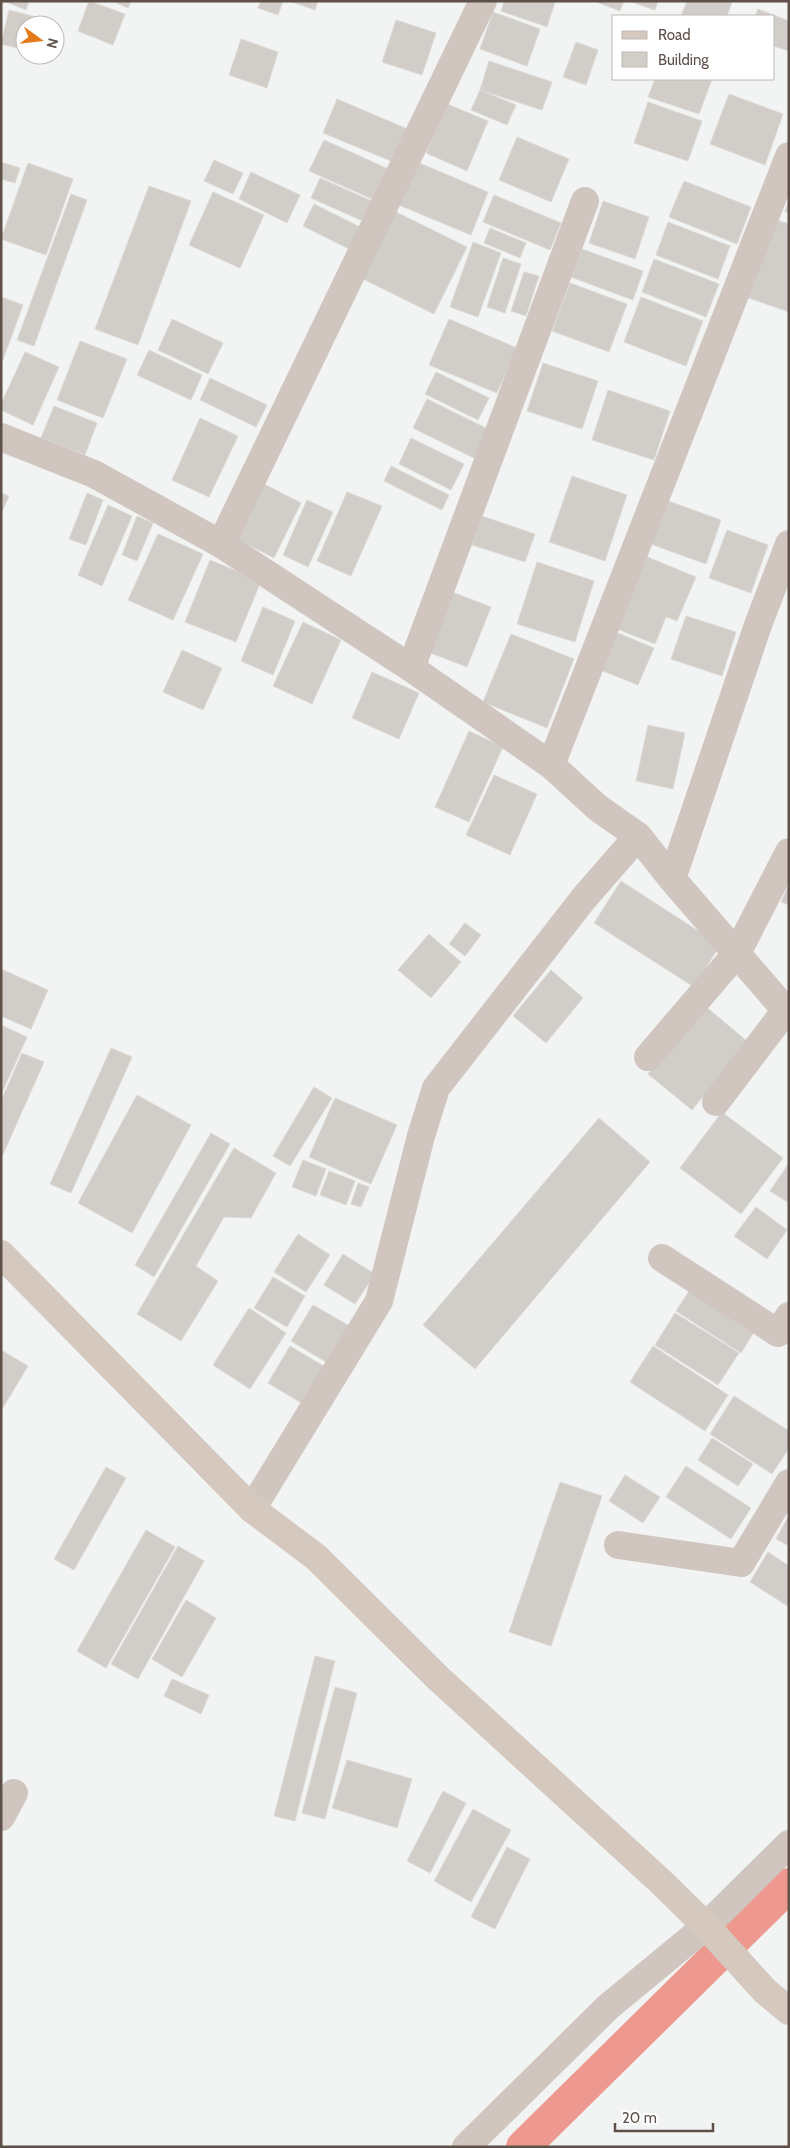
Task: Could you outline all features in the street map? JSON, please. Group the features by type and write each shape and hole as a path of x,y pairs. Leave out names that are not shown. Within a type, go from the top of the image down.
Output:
{"main road":[{"path":"1,1254 252,1509 316,1556 438,1678 653,1874 713,1935 765,1992 789,2011"}],"street":[{"path":"222,544 483,1"},
{"path":"551,765 789,156"},
{"path":"411,668 585,201"},
{"path":"1,437 94,474 222,544 411,668 551,765 598,808 638,836 672,879 788,1012 716,1102"},
{"path":"672,879 758,625 789,544"},
{"path":"252,1509 379,1302 421,1136 436,1088 584,898 638,836"},
{"path":"648,1057 737,953 789,852"},
{"path":"662,1258 778,1333 789,1316"},
{"path":"618,1545 741,1563 789,1484"},
{"path":"1,1817 14,1793"},
{"path":"466,2147 608,2007 713,1935 789,1844"}],"building":[{"path":"4,1 29,1 26,10"},
{"path":"89,1 125,14 113,45 78,31"},
{"path":"112,1 131,1 128,8"},
{"path":"261,1 283,1 278,15 258,8"},
{"path":"289,1 318,1 315,10"},
{"path":"504,1 555,2 547,27 501,11"},
{"path":"594,1 624,1 620,11"},
{"path":"629,1 658,1 655,10"},
{"path":"687,1 732,2 727,15 681,15"},
{"path":"758,9 774,15 755,15"},
{"path":"9,10 29,15 15,15 15,48 1,44"},
{"path":"493,12 540,29 527,66 480,49"},
{"path":"775,16 789,21 789,51 775,46"},
{"path":"396,20 436,33 422,75 382,62"},
{"path":"241,39 278,52 267,88 229,75"},
{"path":"576,42 598,50 586,85 563,77"},
{"path":"489,61 552,82 542,110 480,90"},
{"path":"655,80 712,80 699,114 648,97"},
{"path":"480,90 516,105 507,125 471,110"},
{"path":"729,94 783,114 765,165 710,144"},
{"path":"337,99 410,130 396,163 323,133"},
{"path":"648,102 702,121 688,161 634,143"},
{"path":"447,104 488,121 467,171 426,153"},
{"path":"517,137 569,159 551,202 499,180"},
{"path":"324,140 395,172 381,203 309,171"},
{"path":"214,160 243,173 233,194 204,181"},
{"path":"1,162 20,168 15,183 1,179"},
{"path":"417,162 488,192 471,235 399,205"},
{"path":"28,163 73,179 46,255 1,239"},
{"path":"251,172 300,195 287,223 239,199"},
{"path":"320,178 374,202 365,222 311,198"},
{"path":"684,181 751,207 737,244 669,217"},
{"path":"149,186 191,201 138,345 95,329"},
{"path":"213,192 264,215 240,268 189,245"},
{"path":"71,194 87,200 34,346 17,340"},
{"path":"494,195 561,223 550,250 483,222"},
{"path":"789,200 789,213 785,212"},
{"path":"603,201 649,217 635,259 589,243"},
{"path":"314,204 362,228 351,250 303,226"},
{"path":"394,211 467,247 434,314 361,278"},
{"path":"773,219 789,224 789,312 746,297"},
{"path":"668,222 730,246 718,279 656,255"},
{"path":"490,228 526,243 520,258 484,243"},
{"path":"473,242 501,253 478,317 450,307"},
{"path":"582,249 643,271 633,300 571,277"},
{"path":"503,258 521,264 505,313 487,307"},
{"path":"654,259 719,284 706,317 642,292"},
{"path":"524,272 539,276 526,316 511,311"},
{"path":"570,283 627,304 609,352 552,331"},
{"path":"1,297 23,305 1,365"},
{"path":"641,297 703,321 686,366 624,342"},
{"path":"172,319 223,343 208,374 158,350"},
{"path":"449,319 517,348 497,393 429,365"},
{"path":"80,341 127,359 103,418 57,400"},
{"path":"149,350 202,375 191,400 137,375"},
{"path":"25,352 59,367 33,425 1,410 1,404"},
{"path":"543,363 598,381 582,429 527,411"},
{"path":"436,372 489,398 478,420 425,394"},
{"path":"210,378 267,405 256,427 200,400"},
{"path":"608,390 670,411 654,460 592,440"},
{"path":"427,399 490,430 476,459 413,428"},
{"path":"54,406 97,423 85,455 41,438"},
{"path":"200,418 238,436 209,497 172,480"},
{"path":"411,438 464,464 451,490 399,464"},
{"path":"391,466 449,495 442,510 384,481"},
{"path":"572,476 627,495 605,561 549,542"},
{"path":"264,484 301,503 274,558 237,539"},
{"path":"347,492 382,506 351,576 317,561"},
{"path":"1,493 9,496 1,514"},
{"path":"87,493 103,500 86,545 69,539"},
{"path":"663,499 721,520 706,564 648,543"},
{"path":"307,500 333,512 308,567 283,555"},
{"path":"108,505 132,516 102,586 78,575"},
{"path":"137,516 153,523 137,561 122,555"},
{"path":"482,516 535,534 525,562 472,545"},
{"path":"727,530 768,545 751,593 709,578"},
{"path":"158,534 203,554 173,620 128,600"},
{"path":"645,556 696,577 677,621 666,617 655,644 615,628"},
{"path":"210,560 261,581 236,642 185,622"},
{"path":"537,562 594,581 575,642 517,624"},
{"path":"447,590 491,607 467,667 423,650"},
{"path":"263,607 295,621 273,675 241,661"},
{"path":"686,616 736,632 722,676 671,659"},
{"path":"303,622 341,640 312,704 273,686"},
{"path":"613,631 654,648 638,685 598,669"},
{"path":"511,634 574,659 547,728 483,702"},
{"path":"182,650 222,668 203,710 163,692"},
{"path":"372,672 419,693 399,739 352,718"},
{"path":"648,725 685,733 673,789 636,781"},
{"path":"469,731 503,747 469,822 435,807"},
{"path":"494,775 537,794 510,855 466,835"},
{"path":"621,881 720,945 694,987 594,923"},
{"path":"789,884 789,905 781,902"},
{"path":"465,923 481,935 465,956 449,944"},
{"path":"429,934 461,962 431,998 398,970"},
{"path":"1,969 48,990 31,1029 1,1016"},
{"path":"551,970 583,998 546,1043 513,1016"},
{"path":"704,1005 748,1042 692,1110 648,1074"},
{"path":"1,1025 27,1037 1,1095"},
{"path":"111,1048 132,1057 71,1193 50,1184"},
{"path":"22,1053 44,1062 1,1159 1,1101"},
{"path":"314,1087 332,1098 290,1166 273,1156"},
{"path":"137,1095 191,1125 132,1233 78,1203"},
{"path":"335,1098 397,1125 371,1184 309,1157"},
{"path":"722,1112 783,1158 741,1214 680,1168"},
{"path":"599,1118 650,1162 475,1369 423,1325"},
{"path":"211,1133 230,1144 154,1277 135,1265"},
{"path":"234,1148 276,1173 251,1218 224,1217 196,1266 218,1281 181,1341 137,1314"},
{"path":"303,1160 326,1169 316,1196 292,1187"},
{"path":"789,1163 789,1203 770,1191"},
{"path":"329,1171 355,1181 346,1205 320,1195"},
{"path":"358,1183 369,1187 361,1207 351,1204"},
{"path":"756,1207 787,1230 767,1259 734,1236"},
{"path":"298,1234 330,1255 306,1292 274,1272"},
{"path":"343,1254 375,1274 355,1304 324,1285"},
{"path":"273,1277 305,1296 287,1327 254,1308"},
{"path":"693,1285 757,1327 741,1353 676,1311"},
{"path":"313,1305 353,1328 331,1365 291,1341"},
{"path":"249,1308 286,1333 250,1389 213,1365"},
{"path":"675,1313 739,1353 718,1385 655,1345"},
{"path":"290,1346 330,1370 308,1407 268,1383"},
{"path":"653,1346 728,1395 705,1431 630,1382"},
{"path":"1,1350 28,1366 1,1411"},
{"path":"734,1396 789,1431 789,1448 772,1474 710,1434"},
{"path":"712,1438 753,1464 738,1486 698,1460"},
{"path":"686,1466 751,1508 731,1539 666,1497"},
{"path":"106,1467 126,1478 74,1570 54,1559"},
{"path":"625,1475 660,1497 643,1523 609,1501"},
{"path":"560,1482 602,1496 551,1646 509,1632"},
{"path":"789,1515 789,1546 776,1539"},
{"path":"146,1530 175,1547 106,1668 77,1651"},
{"path":"178,1546 204,1561 138,1679 111,1664"},
{"path":"768,1552 789,1566 789,1607 750,1582"},
{"path":"186,1600 216,1618 182,1677 152,1659"},
{"path":"315,1656 335,1661 295,1821 274,1816"},
{"path":"172,1679 209,1695 201,1714 164,1696"},
{"path":"335,1687 357,1693 325,1819 302,1813"},
{"path":"347,1760 412,1779 397,1828 332,1808"},
{"path":"443,1791 466,1803 430,1873 407,1861"},
{"path":"473,1809 511,1830 471,1902 434,1881"},
{"path":"507,1847 530,1859 495,1929 471,1917"}],"waterway":[{"path":"523,2147 789,1885"}]}
